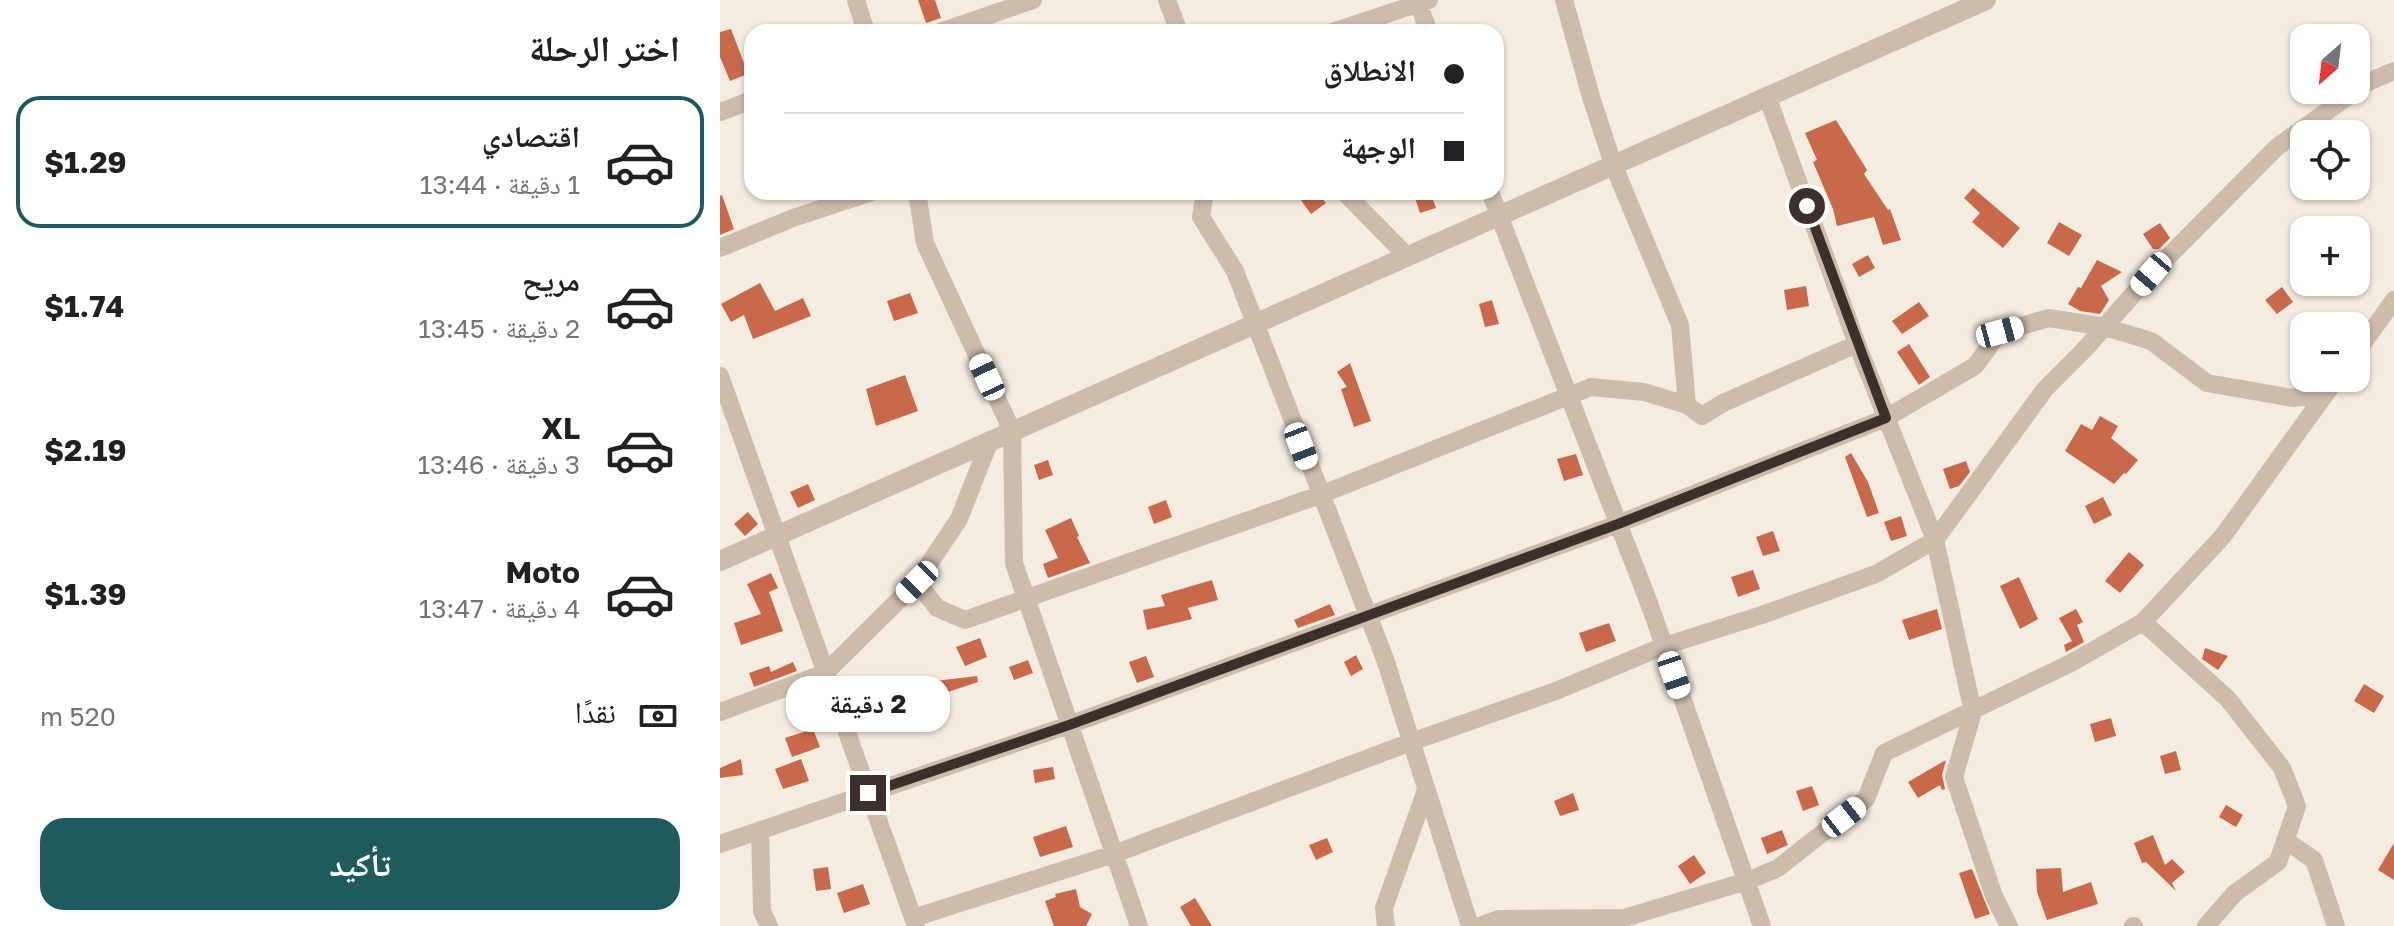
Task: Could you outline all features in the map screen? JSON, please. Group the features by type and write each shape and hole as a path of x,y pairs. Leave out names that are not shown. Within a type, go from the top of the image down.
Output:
{"street":[{"path":"856,0 864,24"},
{"path":"963,24 1033,0"},
{"path":"1167,0 1176,24"},
{"path":"1564,0 1613,164 1680,325 1687,405"},
{"path":"720,561 1986,0"},
{"path":"1355,24 1422,1 1427,24"},
{"path":"720,376 914,922 1114,854 1556,691 1664,646 1876,574 1935,540 2045,389 2151,274 2277,147 2368,82 2394,71"},
{"path":"1767,96 1857,344 1935,540 1973,712 1954,777 1994,896 2009,926"},
{"path":"720,112 744,103"},
{"path":"720,248 848,200"},
{"path":"918,200 925,243 1012,431 1014,563 1139,926"},
{"path":"1204,200 1201,217 1235,271 1367,614 1470,926"},
{"path":"1352,200 1406,255"},
{"path":"1493,200 1664,646 1762,926"},
{"path":"2370,333 2394,300"},
{"path":"720,844 1069,725 1618,524 1886,418 1975,366 2000,332 2049,318 2105,327 2151,341 2207,383 2293,398 2325,393"},
{"path":"917,582 937,608 965,620 1320,495 1591,387 1644,392 1687,405 1702,416 1723,403 1857,344"},
{"path":"1480,926 1499,919 1624,918 1747,881 1778,868 1866,799 1884,753 2071,663 2143,622 2223,536 2325,393"},
{"path":"720,712 825,673 917,582 959,519 990,440"},
{"path":"2143,622 2228,699 2282,768 2297,806 2278,862 2235,893 2206,926"},
{"path":"1386,926 1384,908 1426,790"},
{"path":"760,830 762,911 769,926"},
{"path":"2285,840 2314,860 2336,926"}],"building":[{"path":"918,0 935,0 941,18 926,23"},
{"path":"731,29 744,63 744,76 730,81 720,57 720,32"},
{"path":"1836,120 1867,170 1864,174 1890,209 1901,240 1883,245 1874,217 1837,226 1813,162 1817,160 1805,133"},
{"path":"1973,188 2020,228 2003,248 1972,222 1980,213 1964,198"},
{"path":"720,196 734,229 720,235"},
{"path":"1301,200 1324,200 1326,203 1311,214"},
{"path":"1416,200 1433,200 1436,208 1420,213"},
{"path":"2059,222 2082,235 2069,256 2047,243"},
{"path":"2160,223 2170,238 2159,249 2153,249 2143,234"},
{"path":"1868,255 1875,268 1859,277 1852,264"},
{"path":"2097,260 2122,272 2101,286 2109,300 2100,314 2080,311 2068,304"},
{"path":"760,283 775,311 803,298 811,316 753,339 744,315 731,322 721,304"},
{"path":"1806,286 1809,306 1787,310 1784,290"},
{"path":"2282,287 2293,302 2277,314 2265,300"},
{"path":"910,293 918,313 894,321 887,301"},
{"path":"1492,300 1499,324 1485,327 1479,304"},
{"path":"1919,302 1929,316 1902,334 1892,321"},
{"path":"1909,344 1930,377 1919,385 1897,352"},
{"path":"1350,363 1371,421 1354,427 1341,389 1347,387 1337,372"},
{"path":"905,375 918,411 876,426 866,389"},
{"path":"2100,416 2118,426 2111,438 2138,460 2114,484 2065,451 2081,424 2092,430"},
{"path":"1851,453 1868,482 1879,513 1867,517 1845,457"},
{"path":"1576,454 1583,475 1564,481 1557,459"},
{"path":"1048,460 1053,475 1039,480 1034,465"},
{"path":"1966,461 1970,472 1959,486 1950,489 1943,469"},
{"path":"808,484 815,500 798,508 790,492"},
{"path":"2103,497 2112,515 2094,524 2085,506"},
{"path":"1166,500 1172,517 1154,524 1148,507"},
{"path":"748,512 758,524 745,536 734,524"},
{"path":"1901,516 1907,536 1891,541 1884,522"},
{"path":"1071,518 1090,563 1048,578 1043,564 1058,558 1045,530"},
{"path":"1773,531 1780,551 1763,556 1756,537"},
{"path":"2129,552 2144,565 2120,593 2105,581"},
{"path":"1753,570 1760,589 1738,597 1731,577"},
{"path":"771,573 778,588 769,592 783,631 741,645 734,623 761,614 747,584"},
{"path":"2019,577 2038,619 2020,629 2000,586"},
{"path":"1212,580 1218,600 1188,608 1192,619 1147,630 1143,610 1165,606 1161,595"},
{"path":"1330,604 1335,615 1298,628 1294,620"},
{"path":"1937,609 1942,629 1909,640 1902,620"},
{"path":"2076,609 2083,622 2077,625 2084,642 2066,652 2064,645 2072,641 2059,618"},
{"path":"1609,623 1616,641 1586,652 1579,633"},
{"path":"980,638 987,657 965,666 956,647"},
{"path":"2205,648 2228,656 2218,670 2202,659"},
{"path":"1356,655 1363,669 1351,676 1344,662"},
{"path":"1146,656 1154,677 1137,683 1129,662"},
{"path":"1028,660 1033,673 1014,680 1009,667"},
{"path":"793,662 797,671 754,687 749,673 769,666 771,672"},
{"path":"977,676 978,682 948,692 949,704 930,706 927,682"},
{"path":"878,678 884,696 863,703 856,685"},
{"path":"2364,684 2384,696 2374,713 2354,701"},
{"path":"2111,718 2116,736 2095,742 2090,724"},
{"path":"813,729 820,747 792,757 785,738"},
{"path":"2176,751 2181,770 2165,774 2160,756"},
{"path":"741,759 743,775 720,778 720,768"},
{"path":"801,759 809,781 783,789 775,769"},
{"path":"1946,760 1942,775 1945,789 1942,790 1940,785 1918,798 1908,782"},
{"path":"1053,767 1055,779 1035,783 1033,770"},
{"path":"1812,786 1819,805 1803,811 1796,791"},
{"path":"1573,793 1579,810 1560,816 1554,801"},
{"path":"2226,805 2243,815 2236,827 2219,817"},
{"path":"1066,826 1073,847 1040,857 1033,837"},
{"path":"1782,830 1788,845 1767,854 1761,838"},
{"path":"2153,835 2165,865 2172,859 2185,872 2172,883 2176,891 2146,862 2142,863 2134,843"},
{"path":"1327,838 1333,852 1316,860 1309,845"},
{"path":"2394,843 2394,880 2378,870"},
{"path":"1694,855 1706,873 1690,884 1678,866"},
{"path":"828,867 831,889 816,891 813,869"},
{"path":"2061,868 2063,892 2091,882 2098,904 2047,920 2037,892 2036,869"},
{"path":"1972,869 1990,914 1975,919 1959,873"},
{"path":"863,884 870,904 844,913 837,893"},
{"path":"1076,889 1080,907 1092,914 1086,926 1054,926 1045,901 1056,897 1055,894"},
{"path":"1195,898 1212,926 1191,926 1180,907"}],"route":[{"path":"868,793 1069,725 1618,524 1886,418 1807,206"}]}
